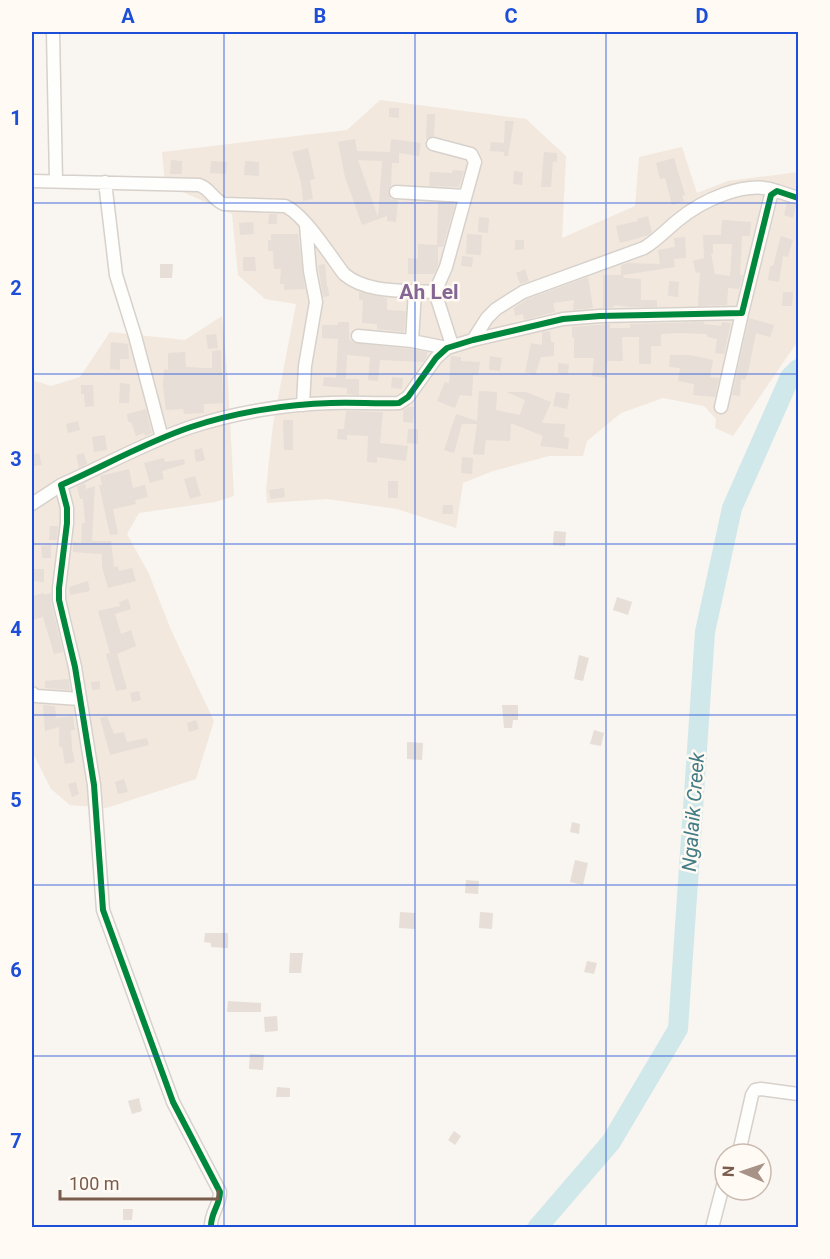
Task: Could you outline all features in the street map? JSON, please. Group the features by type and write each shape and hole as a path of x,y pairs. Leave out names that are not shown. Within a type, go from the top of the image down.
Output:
{"street":[{"path":"53,32 57,181"},
{"path":"434,144 471,154 474,158 474,168 446,267 435,292 449,347"},
{"path":"32,182 57,181 106,188 122,183 203,186 224,204 285,206 291,208 306,224 344,274 352,281 369,287 435,292"},
{"path":"473,340 487,318 496,309 523,292 644,248 690,211 709,201 761,186 798,198"},
{"path":"106,188 116,275 162,438"},
{"path":"721,408 769,201 771,195 777,191"},
{"path":"396,192 465,196"},
{"path":"303,405 305,366 316,302 310,271 306,224"},
{"path":"412,340 415,291"},
{"path":"32,504 61,485 162,438 194,426 267,410 303,405 399,403 408,397 436,358 449,347 473,340 563,319 742,313"},
{"path":"358,336 412,340 449,347"},
{"path":"61,485 67,508 67,523 59,600 70,640 94,785 103,910 173,1102 220,1192 218,1203 211,1214 211,1227"},
{"path":"32,693 36,696 80,699"},
{"path":"740,1142 755,1090 798,1094"},
{"path":"712,1227 719,1202"}],"shaded area":[{"path":"380,100 526,119 566,156 562,238 635,206 639,157 682,147 697,193 728,181 798,172 798,341 733,436 715,428 716,419 704,406 663,398 621,413 587,441 583,456 549,456 493,471 463,483 456,528 397,509 327,499 267,503 266,489 273,424 296,304 265,299 238,275 232,214 165,184 162,152 347,130"},
{"path":"222,316 234,496 215,502 139,513 127,534 149,574 171,630 214,721 196,779 106,808 70,805 51,789 32,751 32,380 51,386 80,377 110,332 185,340"}],"building":[{"path":"389,108 399,108 399,118 389,117"},
{"path":"427,114 435,114 434,136 426,139"},
{"path":"505,121 514,121 508,156 504,156 504,152 490,151 491,142 504,143"},
{"path":"355,139 357,151 390,152 391,139 421,143 419,156 399,153 399,163 392,163 391,186 388,192 391,199 398,200 396,222 387,221 387,216 362,225 345,177 338,142","holes":["358,160 382,161 378,217"]},
{"path":"308,148 315,179 310,180 313,199 303,201 301,182 292,152"},
{"path":"544,152 557,153 557,162 553,161 551,187 541,187"},
{"path":"674,158 685,195 682,196 684,201 672,205 665,178 660,179 656,163"},
{"path":"171,160 182,161 182,174 170,174"},
{"path":"211,161 227,162 226,174 210,173"},
{"path":"245,161 259,162 259,176 244,175"},
{"path":"453,170 464,171 459,187 429,186 430,172 452,173"},
{"path":"514,171 523,172 522,185 513,184"},
{"path":"438,203 455,204 443,247 438,247 438,265 434,274 408,274 408,258 418,259 418,244 437,245"},
{"path":"787,203 796,206 793,218 784,215"},
{"path":"269,214 277,214 277,224 268,224"},
{"path":"648,216 652,232 649,235 620,243 616,226"},
{"path":"479,217 489,218 488,233 478,232"},
{"path":"722,220 751,222 750,236 742,236 740,275 743,275 739,289 728,288 727,305 698,306 700,272 696,273 693,261 704,258 703,235 721,235","holes":["713,244 732,244 730,276 715,274 711,254 713,254"]},
{"path":"253,222 254,234 240,235 239,223"},
{"path":"271,234 298,234 305,289 284,290 284,284 280,284 281,269 274,269 273,251 268,251 268,240 271,240"},
{"path":"467,234 482,235 481,255 466,254"},
{"path":"781,236 793,240 788,257 783,256 779,282 768,280 770,266 773,266"},
{"path":"685,237 686,258 674,259 675,267 623,275 624,278 641,279 641,300 657,300 657,307 614,305 614,307 603,308 603,275 621,275 621,265 628,263 660,264 658,250 675,247 674,238"},
{"path":"515,240 524,240 524,249 515,250"},
{"path":"462,256 473,257 472,267 461,266"},
{"path":"243,257 255,257 256,271 243,271"},
{"path":"160,264 173,264 172,278 160,278"},
{"path":"325,264 329,296 323,297 318,265"},
{"path":"525,269 529,281 520,284 516,273"},
{"path":"588,277 593,308 573,310 574,300 553,303 555,312 524,320 523,314 515,316 514,308 527,299"},
{"path":"669,281 679,282 678,297 668,296"},
{"path":"359,292 387,298 387,310 406,311 404,332 377,329 377,324 362,323 363,300 359,300"},
{"path":"783,292 793,292 792,306 782,306"},
{"path":"749,318 774,325 770,337 756,333 748,372 745,380 741,379 740,396 732,395"},
{"path":"338,322 349,322 349,339 354,343 427,352 427,357 423,362 380,360 378,381 368,380 370,357 347,355 346,379 359,379 359,395 347,394 347,388 323,386 324,377 336,378 338,339 322,338 322,325 338,325"},
{"path":"704,322 704,324 721,326 722,322 731,323 724,354 715,353 717,339 707,337 707,334 679,333 661,334 661,346 651,346 651,364 639,364 639,337 622,337 623,361 607,361 606,378 592,376 594,358 574,358 572,327 610,324 610,328 630,328 630,324"},
{"path":"550,331 551,342 554,342 554,356 541,357 535,375 525,372 531,343 542,345 542,332"},
{"path":"216,334 218,348 208,349 206,335"},
{"path":"111,342 128,344 129,359 120,359 120,370 110,369"},
{"path":"221,350 223,403 204,404 204,413 184,414 183,409 166,410 163,386 164,369 168,370 168,353 185,352 186,367 212,368 212,351"},
{"path":"670,355 689,355 713,360 710,377 719,378 715,397 693,395 694,384 678,381 680,368 669,367"},
{"path":"451,356 461,357 461,361 480,362 478,375 473,375 472,396 460,395 455,408 437,401 445,382 449,383"},
{"path":"490,356 502,358 500,371 489,370"},
{"path":"558,363 569,364 568,374 558,373"},
{"path":"392,377 403,378 402,389 391,388"},
{"path":"120,383 130,384 129,403 119,403"},
{"path":"81,385 93,385 94,406 85,407"},
{"path":"479,391 497,392 496,410 520,415 525,400 506,392 526,392 551,402 542,423 565,424 564,437 569,438 568,449 540,446 543,436 511,423 510,441 486,440 484,455 473,454 477,424 462,424 454,453 444,450 456,414 477,421"},
{"path":"556,392 570,394 567,409 553,406"},
{"path":"414,407 413,423 403,422 403,410"},
{"path":"146,409 152,433 136,436 131,422 128,422 127,414"},
{"path":"346,411 383,412 380,443 408,446 406,461 377,457 377,463 367,462 368,436 347,435 347,440 337,439 338,429 344,429"},
{"path":"283,420 293,420 293,450 284,450"},
{"path":"78,421 80,430 68,433 66,424"},
{"path":"408,429 418,429 418,444 407,443"},
{"path":"105,435 107,450 94,452 92,437"},
{"path":"202,448 205,460 196,462 194,450"},
{"path":"39,453 42,465 34,466 32,455"},
{"path":"84,453 87,464 79,468 76,455"},
{"path":"462,457 473,458 472,474 461,473"},
{"path":"164,458 165,462 184,459 185,464 162,471 164,479 150,483 144,463"},
{"path":"129,469 133,488 145,485 148,497 135,500 136,504 113,509 118,534 110,535 99,485 102,485 100,476"},
{"path":"195,476 201,496 190,499 184,479"},
{"path":"388,481 398,481 398,498 388,498"},
{"path":"85,483 86,489 95,486 92,541 111,541 114,567 118,566 119,571 132,568 136,581 108,588 102,567 102,554 73,552 73,542 81,543 82,523 85,523 83,499 80,499 77,487"},
{"path":"284,488 285,497 271,499 269,490"},
{"path":"443,505 453,505 453,514 442,514"},
{"path":"50,526 58,526 57,540 49,540"},
{"path":"554,531 566,532 565,546 553,545"},
{"path":"51,545 51,558 42,558 41,546"},
{"path":"34,569 44,569 44,582 34,581"},
{"path":"88,581 90,591 70,595 69,587"},
{"path":"44,593 44,595 51,593 63,652 54,654 43,617 32,620 32,596"},
{"path":"617,597 632,602 628,615 613,610"},
{"path":"128,599 131,609 115,614 121,634 131,630 136,646 117,654 127,689 116,691 106,654 110,653 98,611 120,606 119,602"},
{"path":"579,655 589,658 583,681 574,679"},
{"path":"69,679 70,690 45,688 45,681"},
{"path":"100,681 100,689 92,690 91,682"},
{"path":"139,691 141,700 132,702 130,693"},
{"path":"43,705 55,706 56,718 73,716 75,730 71,730 75,762 65,764 62,746 59,747 59,727 45,731"},
{"path":"502,705 518,705 518,720 513,720 512,728 504,728"},
{"path":"107,716 114,734 124,732 127,742 147,738 149,745 110,755 100,718"},
{"path":"196,720 199,729 189,732 187,723"},
{"path":"594,730 604,733 601,746 590,744"},
{"path":"407,742 423,743 422,760 407,759"},
{"path":"124,779 128,792 118,794 115,782"},
{"path":"76,782 79,794 72,797 68,784"},
{"path":"572,822 580,824 579,834 570,832"},
{"path":"575,860 588,863 583,885 570,882"},
{"path":"466,880 479,881 478,894 465,893"},
{"path":"400,912 415,913 415,929 399,928"},
{"path":"480,912 493,913 492,929 479,928"},
{"path":"205,933 228,933 228,948 211,947 211,943 204,942"},
{"path":"290,953 303,953 301,973 289,973"},
{"path":"587,961 597,963 594,974 584,972"},
{"path":"228,1001 261,1003 261,1012 227,1012"},
{"path":"277,1016 278,1031 265,1032 264,1017"},
{"path":"250,1054 264,1055 263,1070 249,1069"},
{"path":"277,1087 290,1088 290,1097 276,1097"},
{"path":"139,1098 142,1111 132,1114 128,1101"},
{"path":"454,1131 461,1136 455,1145 448,1140"},
{"path":"123,1209 133,1209 132,1220 123,1220"}],"waterway":[{"name":"Ngalaik Creek","path":"537,1228 611,1142 678,1029 705,632 732,508 790,377 798,369"}],"cycle path":[{"path":"211,1228 220,1192 173,1102 103,910 94,785 75,667 59,600 67,523 67,508 61,485 158,440 224,417 296,405 399,403 408,397 436,358 447,348 473,340 563,319 742,313 771,195 777,191 798,198"}],"district":[{"name":"Ah Lel","path":"429,292"}]}
